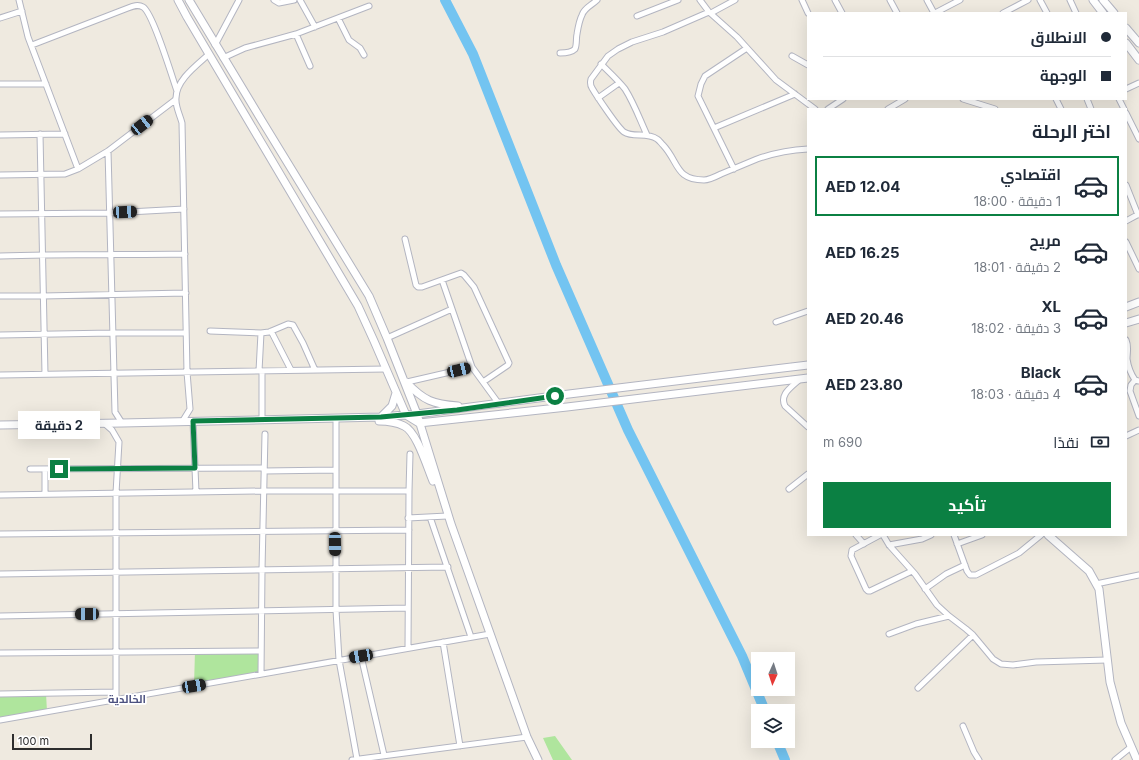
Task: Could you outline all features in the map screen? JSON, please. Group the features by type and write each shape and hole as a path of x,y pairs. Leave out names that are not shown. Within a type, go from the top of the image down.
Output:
{"street":[{"path":"19,0 32,45 78,169"},
{"path":"178,0 358,306 406,415 419,423 807,378"},
{"path":"189,0 369,296 405,380 451,524"},
{"path":"215,45 239,0"},
{"path":"274,0 279,3 294,0"},
{"path":"300,0 315,27"},
{"path":"560,53 570,52 574,49 576,46 577,32 582,14 597,0"},
{"path":"637,16 678,0"},
{"path":"700,0 710,12 737,36 776,80 814,108"},
{"path":"735,0 663,32 632,42 618,49 608,56 601,64 591,79 591,87 620,128 625,132 632,134 647,135 657,138 667,150 684,176 693,180 706,180 759,158 794,150 807,149"},
{"path":"802,0 808,12"},
{"path":"835,0 841,12"},
{"path":"890,0 896,12"},
{"path":"927,0 934,12"},
{"path":"937,12 960,0"},
{"path":"1013,11 1028,0"},
{"path":"1040,0 1046,12"},
{"path":"1070,0 1076,12"},
{"path":"1093,0 1102,12"},
{"path":"1103,0 1113,12"},
{"path":"32,45 128,8 137,5 143,6 150,16 161,43 177,91"},
{"path":"223,58 245,48 296,34 368,6"},
{"path":"0,18 22,11"},
{"path":"338,18 349,40 360,48 364,55"},
{"path":"1127,29 1139,43"},
{"path":"296,34 310,66"},
{"path":"1127,44 1139,60"},
{"path":"734,169 698,96 705,76 747,48"},
{"path":"182,422 190,409 187,372 182,122 175,100 177,91 186,76 209,54"},
{"path":"792,56 807,64"},
{"path":"601,64 625,89 647,135"},
{"path":"598,98 619,83"},
{"path":"1127,89 1139,83"},
{"path":"0,84 46,84"},
{"path":"714,128 795,94"},
{"path":"0,175 66,174 78,169 108,151 175,100"},
{"path":"830,108 842,100"},
{"path":"890,108 903,100"},
{"path":"966,100 992,108"},
{"path":"1127,115 1139,139"},
{"path":"40,134 45,374"},
{"path":"0,135 65,134"},
{"path":"108,151 115,412 122,423"},
{"path":"1127,187 1139,214 1127,220"},
{"path":"0,214 110,213 184,209"},
{"path":"405,239 416,285 418,287 462,274 464,274 474,287 508,361 508,365 483,382"},
{"path":"1127,244 1138,266"},
{"path":"0,256 42,254 185,254"},
{"path":"442,280 472,367 499,404"},
{"path":"0,296 186,293"},
{"path":"1127,307 1139,302"},
{"path":"387,338 452,309"},
{"path":"776,322 807,311"},
{"path":"1127,323 1139,319"},
{"path":"210,331 261,333 271,331 288,324 293,325 315,370"},
{"path":"271,331 291,370"},
{"path":"0,335 186,333"},
{"path":"261,333 262,420"},
{"path":"1127,344 1127,358 1132,374 1137,380 1131,385 1130,391 1139,416"},
{"path":"0,425 381,417 470,408 569,394 807,365"},
{"path":"405,380 472,367"},
{"path":"0,374 386,369"},
{"path":"800,379 784,395 783,401 785,406 807,425"},
{"path":"405,380 413,390 423,398 438,404 470,408"},
{"path":"381,417 392,406 396,393"},
{"path":"336,418 336,610 339,660 354,760 527,737"},
{"path":"350,418 397,423 410,430 415,437 448,516 527,737 538,760"},
{"path":"193,421 196,492"},
{"path":"104,423 112,430 119,442 116,493 116,700"},
{"path":"1127,436 1139,430"},
{"path":"261,674 262,532 265,434"},
{"path":"408,648 408,490 410,454"},
{"path":"30,469 195,468 336,470"},
{"path":"45,469 45,494"},
{"path":"789,489 807,475"},
{"path":"0,495 264,490 408,490"},
{"path":"408,518 448,516"},
{"path":"430,517 471,637"},
{"path":"0,534 408,530"},
{"path":"857,536 864,544"},
{"path":"878,536 852,550 851,556 866,589 868,591 912,571"},
{"path":"884,536 889,545 912,571 937,605 973,635 993,659 1001,664 1013,665 1036,662 1107,660"},
{"path":"889,545 922,539 929,536"},
{"path":"954,536 967,571 970,575 976,575 1019,553 1040,536"},
{"path":"957,544 979,536"},
{"path":"1049,536 1089,571 1099,589 1110,682 1121,723 1137,760"},
{"path":"925,589 946,574 965,565"},
{"path":"0,574 448,567"},
{"path":"1096,584 1139,575"},
{"path":"0,616 408,608"},
{"path":"889,634 916,624 949,616"},
{"path":"0,720 490,634"},
{"path":"918,688 973,635"},
{"path":"442,642 460,746"},
{"path":"0,653 261,651"},
{"path":"361,656 384,755"},
{"path":"0,694 116,692"},
{"path":"963,726 979,760"},
{"path":"1115,760 1131,747"}],"green space":[{"path":"195,651 261,651 261,674 194,686"},
{"path":"46,693 47,712 0,720 0,694"},
{"path":"555,736 572,760 553,760 543,738"}],"waterway":[{"path":"445,0 473,54 556,265 628,430 742,656 762,704"},
{"path":"780,748 785,760"}],"district":[{"name":"الخالدية","path":"127,699"}],"route":[{"path":"59,469 195,468 193,421 381,417 457,410 555,396"}]}
